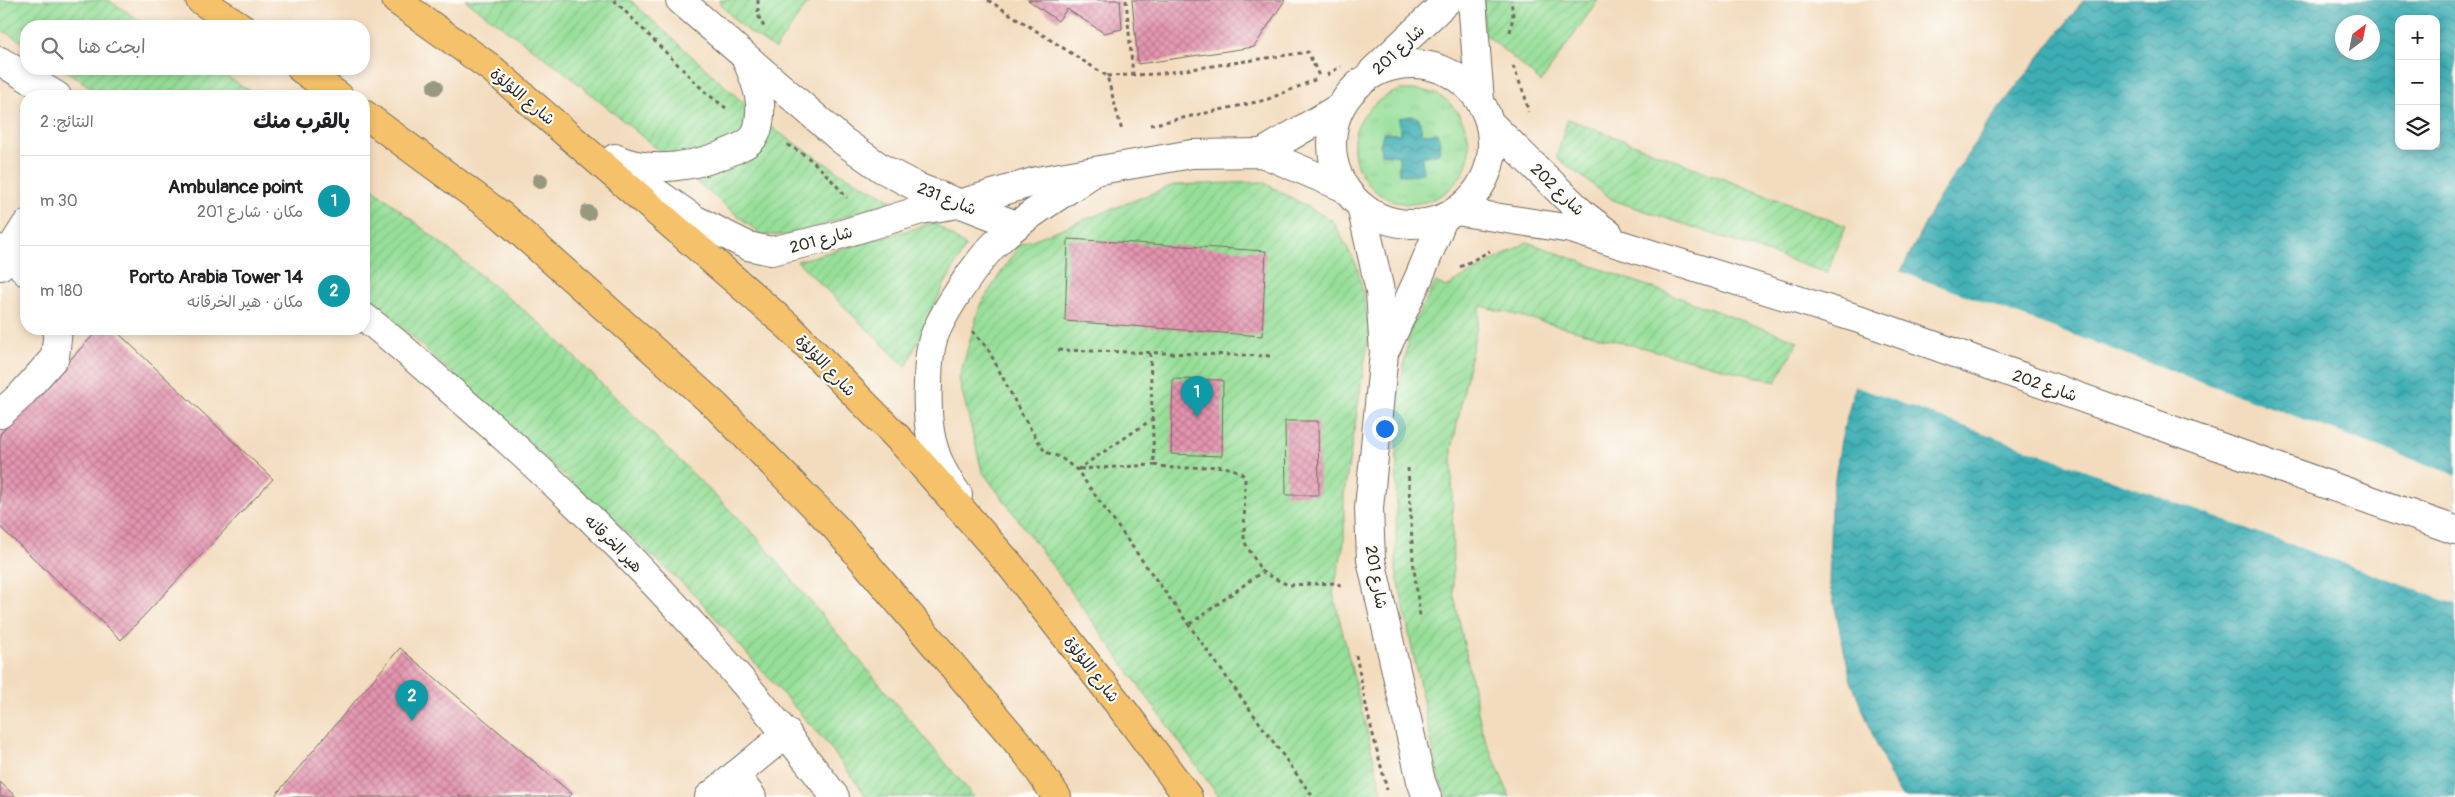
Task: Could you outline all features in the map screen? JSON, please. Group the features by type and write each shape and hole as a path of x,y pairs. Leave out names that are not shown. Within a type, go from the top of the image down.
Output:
{"main road":[{"path":"200,0 231,20"},
{"name":"شارع اللؤلؤة","path":"396,0 491,68 789,327 902,442 1012,566 1128,714 1188,797"},
{"path":"309,75 331,90"},
{"path":"370,118 501,215 716,406 836,528 1028,755 1057,797"}],"street":[{"name":"شارع 231","path":"680,0 843,141 880,168 917,187 1016,225"},
{"path":"1472,0 1485,112 1492,149 1487,173 1474,195 1449,215 1426,224 1409,224 1376,216 1353,197 1336,168 1331,148 1333,127 1340,107 1357,85 1357,70 1416,64 1441,69 1462,82 1485,112"},
{"name":"شارع 201","path":"1357,70 1446,1"},
{"path":"567,133 618,159 646,165 675,166 703,162 727,153 747,144 757,132 761,94 744,54"},
{"path":"0,61 20,73"},
{"path":"23,75 47,90"},
{"name":"شارع 201","path":"1262,153 1340,107"},
{"name":"شارع 202","path":"1485,112 1582,214 1603,230 1632,247"},
{"name":"شارع 201","path":"567,133 696,220 748,246 771,251 832,238 921,210 959,204 1037,181 1101,168 1192,154 1262,153 1353,197 1380,291 1384,353 1369,508 1371,560 1421,781 1427,797"},
{"name":"شارع 201","path":"1012,566 955,490 939,464 926,417 932,341 951,304 970,274 994,246 1016,225 1101,168"},
{"name":"شارع 201","path":"1384,353 1449,215"},
{"name":"شارع 202","path":"1449,215 1571,229 1632,247 1871,323 2455,530"},
{"path":"20,233 3,255 20,268"},
{"name":"هير الخرقانه","path":"370,322 504,436 609,536 702,634 787,733 835,797"},
{"path":"0,414 21,396 55,357 57,335"},
{"path":"709,797 787,733"},
{"path":"735,776 752,797"}],"path":[{"path":"988,0 1107,76 1157,74 1308,52 1320,78"},
{"path":"1126,0 1133,75"},
{"path":"1510,34 1511,0"},
{"path":"1510,60 1525,96 1530,118"},
{"path":"1141,127 1266,100 1320,78 1357,70"},
{"path":"1107,76 1122,131"},
{"path":"1114,133 1132,129"},
{"path":"1457,268 1496,247"},
{"path":"970,329 988,350 1022,415 1045,452 1060,457 1077,470 1190,624 1313,797"},
{"path":"1058,350 1271,356"},
{"path":"1150,353 1154,465"},
{"path":"1077,470 1151,420"},
{"path":"1408,460 1413,560 1420,617"},
{"path":"1077,470 1154,465 1174,468 1217,467 1239,470 1245,477 1244,541 1262,572 1288,585 1337,583 1346,591"},
{"path":"1190,624 1262,572"},
{"path":"1354,646 1368,715 1389,797"}],"green space":[{"path":"0,0 108,0 140,20 20,20 20,41 0,29"},
{"path":"465,0 630,0 769,126 840,173 892,200 796,235 761,235 557,66"},
{"path":"719,0 810,0 775,49 741,26 720,4"},
{"path":"1483,0 1598,0 1541,82 1484,33"},
{"path":"73,75 225,75 248,90 94,90"},
{"path":"1400,90 1410,90 1433,93 1453,106 1467,131 1469,150 1462,175 1446,192 1415,204 1392,201 1373,188 1359,170 1354,149 1358,126 1372,106","holes":["1400,134 1422,134 1422,157 1399,174"]},
{"path":"1568,119 1846,226 1827,273 1613,200 1556,157"},
{"path":"1263,182 1333,221 1357,266 1370,327 1344,495 1344,542 1333,593 1383,797 1219,797 982,471 959,379 980,305 1019,245 1174,185"},
{"path":"370,186 543,326 754,534 974,797 867,797 829,746 695,595 370,298"},
{"path":"934,223 966,246 944,285 906,367 797,261"},
{"path":"1527,242 1798,341 1776,382 1481,306 1452,449 1453,591 1482,731 1510,797 1447,797 1439,779 1396,570 1397,404 1410,330 1436,282 1446,287"}],"water":[{"path":"2084,0 2455,0 2455,797 1902,797 1892,781 1851,681 1829,581 1831,503 1841,440 1852,397 1896,281 1935,204 1991,119"},
{"path":"1411,116 1419,118 1422,134 1437,133 1440,142 1439,153 1422,157 1423,173 1410,176 1399,174 1399,156 1381,154 1380,145 1383,133 1400,134 1399,118"}],"pier":[{"path":"1899,271 2455,475 2455,604 1854,386"}],"building":[{"path":"1028,0 1120,0 1122,29 1104,33 1067,9 1058,21"},
{"path":"1132,0 1285,0 1254,47 1138,64"},
{"path":"1068,239 1266,251 1262,336 1065,321"},
{"path":"93,335 120,335 273,479 121,640 0,527 0,434"},
{"path":"1173,379 1223,380 1222,456 1171,454"},
{"path":"1285,421 1318,421 1319,495 1286,495"},
{"path":"400,648 572,794 569,797 274,797"},
{"path":"0,782 16,797 0,797"}],"place":[{"name":"Ambulance point","path":"1197,417"},
{"name":"Porto Arabia Tower 14","path":"412,721"}]}
